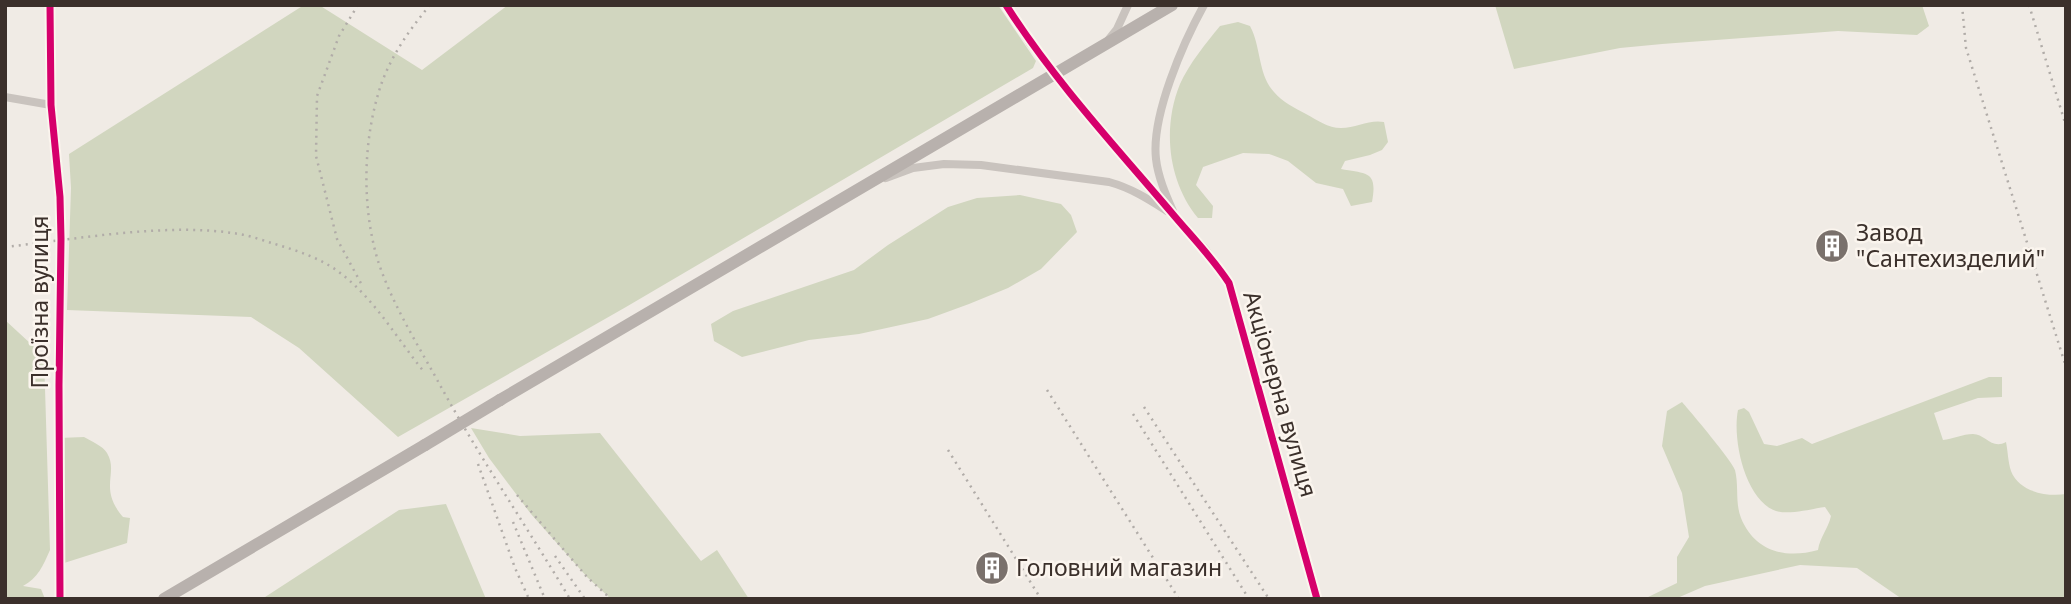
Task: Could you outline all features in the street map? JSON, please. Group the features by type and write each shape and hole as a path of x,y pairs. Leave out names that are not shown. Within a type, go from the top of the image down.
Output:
{"main road":[{"path":"164,599 1172,5"}],"street":[{"name":"Проїзна вулиця","path":"50,5 51,105 60,197 61,239 60,599"},
{"path":"1006,5 1030,43 1175,217"},
{"path":"1103,45 1117,29 1128,5"},
{"path":"1175,217 1156,161 1155,141 1168,91 1190,30 1204,5"},
{"path":"5,97 51,105"},
{"path":"860,189 927,165 981,165 1117,184 1142,195 1175,217"},
{"name":"Акціонерна вулиця","path":"1175,217 1206,250 1232,290 1317,599"}],"green space":[{"path":"304,5 319,5 422,70 508,5 998,5 1036,61 1033,68 626,307 398,437 299,348 251,317 67,310 71,188 69,154"},
{"path":"1495,5 1922,5 1929,26 1917,35 1838,31 1620,48 1514,69"},
{"path":"1238,22 1250,26 1265,77 1274,92 1285,102 1336,128 1384,122 1388,142 1382,150 1345,161 1341,169 1368,175 1373,184 1372,202 1351,206 1343,189 1316,183 1288,161 1269,154 1243,153 1203,167 1196,185 1213,206 1212,218 1198,218 1188,204 1174,171 1170,136 1174,101 1188,69 1220,26"},
{"path":"1020,195 1061,204 1071,215 1077,232 1041,269 1008,288 928,319 859,334 809,340 742,357 714,341 711,324 733,311 854,270 948,207 977,198"},
{"path":"5,320 44,356 50,550 36,575 23,586 41,589 45,599 5,599"},
{"path":"1989,377 2002,377 2002,397 1978,398 1934,413 1943,440 1973,434 1997,444 2006,442 2011,471 2020,484 2042,494 2066,494 2066,599 1902,599 1857,568 1800,565 1705,586 1675,599 1644,599 1677,583 1677,557 1689,537 1682,493 1662,446 1667,411 1682,402 1732,465 1736,476 1739,512 1754,539 1783,553 1806,553 1818,550 1831,516 1825,507 1794,512 1776,511 1765,505 1756,495 1739,452 1738,410 1744,408 1749,412 1764,444 1777,446 1802,438 1812,444"},
{"path":"471,428 520,436 600,433 701,561 717,550 749,599 611,599 587,577 531,514 489,458"},
{"path":"84,437 103,448 110,460 112,498 123,517 130,518 127,543 61,564 59,438"},
{"path":"446,504 486,599 262,599 399,510"}],"railway":[{"path":"358,5 339,36 317,96 316,156 337,239 363,287"},
{"path":"430,5 409,32 386,71 371,125 366,171 367,194 378,261 414,340 471,439 570,599"},
{"path":"1962,5 1966,48 2066,367"},
{"path":"2029,5 2066,126"},
{"path":"5,247 153,231 212,231 253,237 308,255 339,272 364,294 425,373"},
{"path":"1047,390 1179,599"},
{"path":"1144,407 1269,599"},
{"path":"1133,414 1249,599"},
{"path":"948,450 1041,599"},
{"path":"478,464 515,568 529,599"},
{"path":"517,495 587,577 611,599"},
{"path":"513,522 545,599"},
{"path":"555,556 585,599"}],"cycle path":[{"path":"50,5 51,105 60,197 61,239 60,599"},
{"path":"1006,5 1064,85 1229,283 1317,599"}],"place":[{"name":"Завод \"Сантехизделий\"","path":"1832,246"},
{"name":"Головний магазин","path":"992,568"}]}
